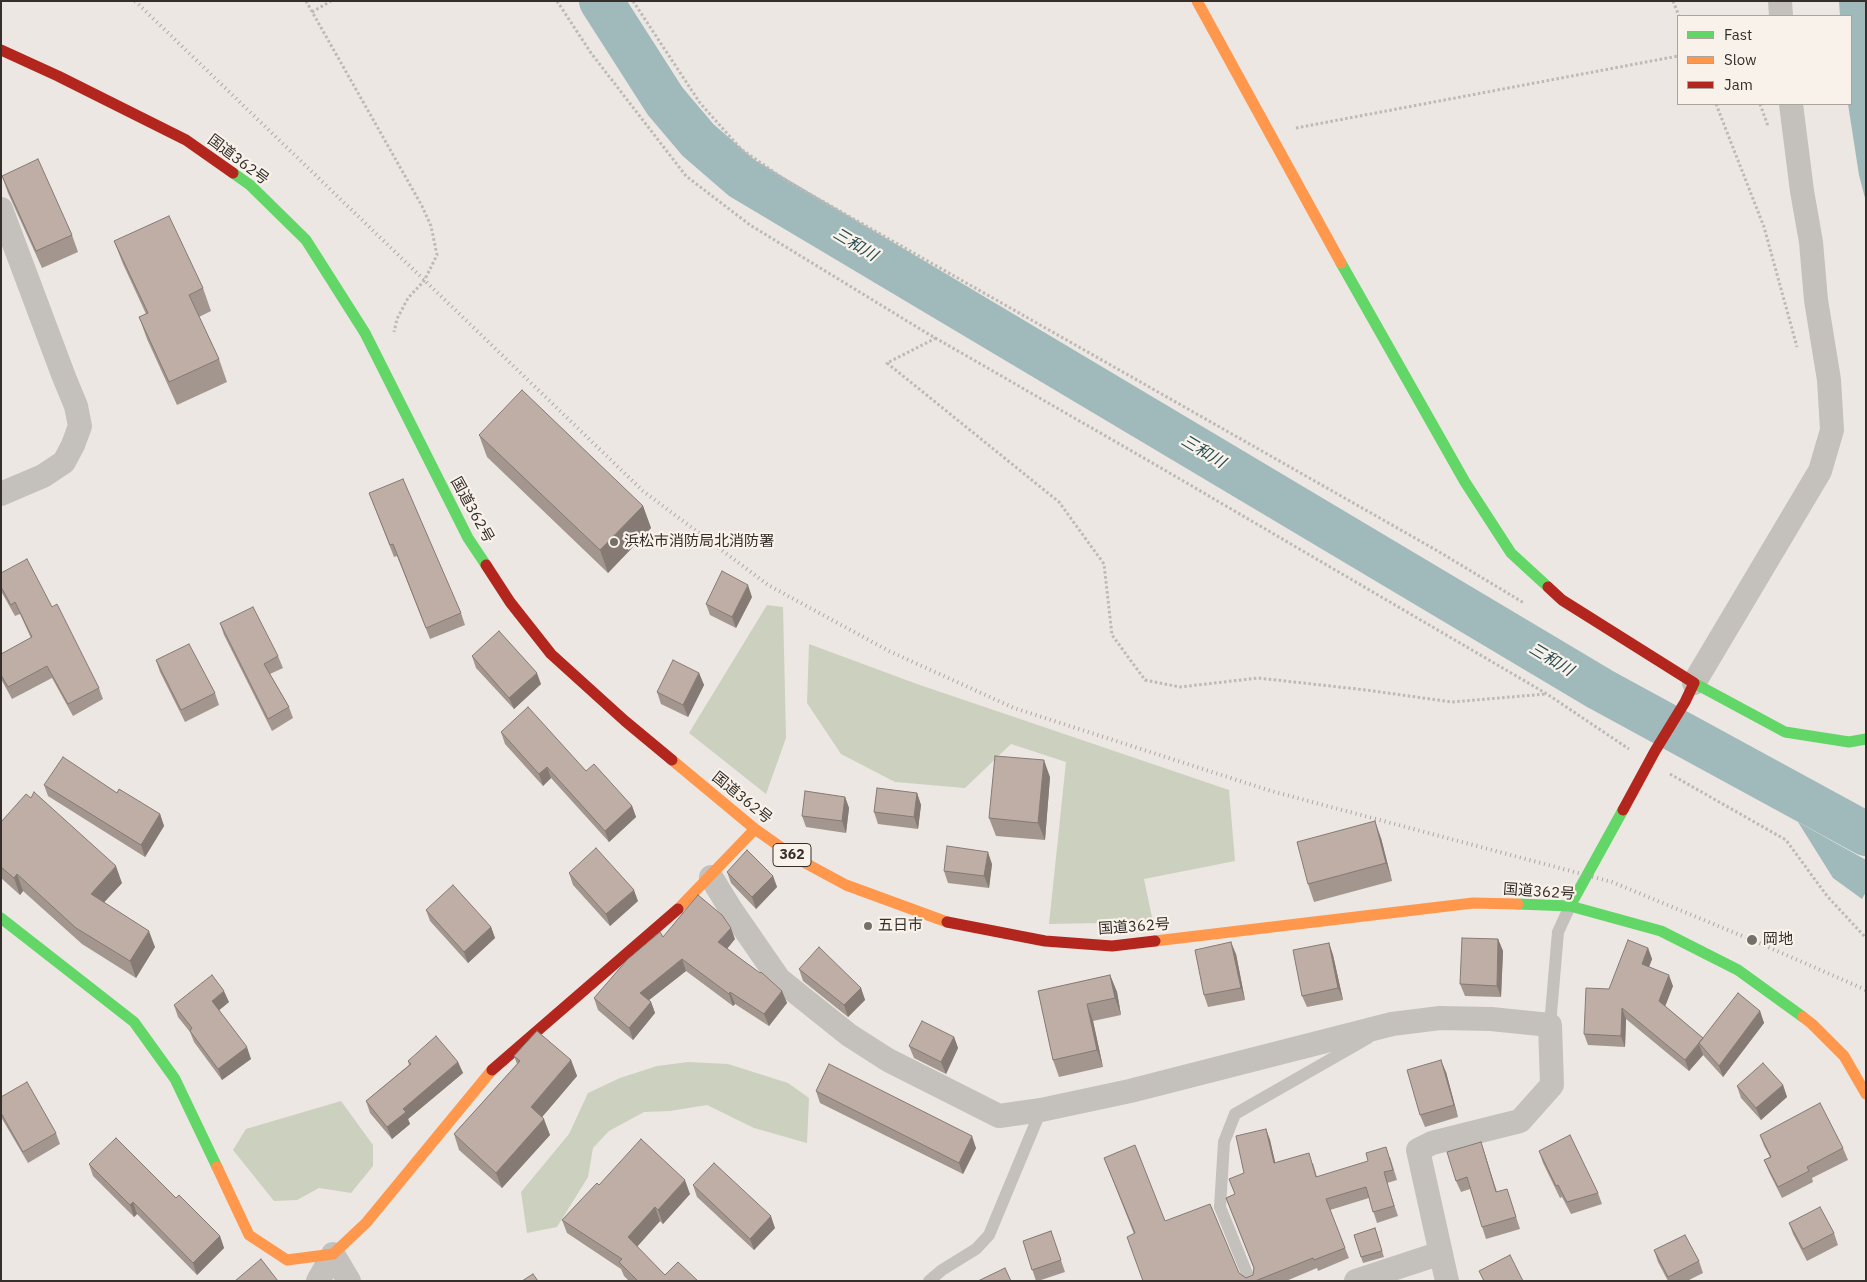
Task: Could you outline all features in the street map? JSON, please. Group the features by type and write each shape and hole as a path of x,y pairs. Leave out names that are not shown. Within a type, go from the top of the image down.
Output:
{"main road":[{"path":"1197,1 1465,482 1511,553 1562,600 1690,692 1785,732 1849,742 1866,739"},
{"name":"国道362号","path":"1,50 58,76 186,140 250,185 306,240 365,333 468,538 510,602 551,654 625,721 755,829 796,858 846,885 939,920 1045,942 1112,946 1473,903 1570,906 1661,931 1738,970 1812,1024 1844,1056 1866,1094"},
{"path":"1570,906 1655,750 1690,692"},
{"path":"1,918 134,1022 175,1079 249,1235 287,1260 333,1254 366,1223 493,1068 671,917 755,829"}],"street":[{"path":"1780,1 1781,15"},
{"path":"1690,692 1820,471 1832,430 1829,380 1816,300 1811,242 1802,191 1791,105"},
{"path":"1,209 76,406 80,426 64,462 43,476 1,494"},
{"path":"710,877 779,979 849,1035 888,1060 999,1116 1040,1110 1130,1091 1392,1024 1440,1018 1491,1019 1550,1025 1552,1085 1520,1121 1432,1143 1418,1150 1447,1281"},
{"path":"1356,1281 1441,1253"},
{"path":"318,1281 333,1254"},
{"path":"333,1254 349,1281"}],"lane":[{"path":"1550,1025 1558,932 1570,906"},
{"path":"1250,1281 1220,1206 1224,1142 1235,1114 1392,1024"},
{"path":"929,1281 942,1270 976,1249 989,1235 1040,1110"}],"path":[{"path":"306,1 422,206 431,226 437,254 424,281 408,298 397,319 393,338"},
{"path":"312,12 331,1"},
{"path":"557,1 592,53 686,176 750,225 936,338 1547,694 1649,762 1786,840 1827,896 1866,938"},
{"path":"633,1 700,103 741,149 787,181 1418,540 1526,604"},
{"path":"1673,1 1679,15"},
{"path":"1269,133 1677,56"},
{"path":"1716,105 1764,227 1798,348"},
{"path":"936,338 887,363 1059,502 1104,564 1112,635 1145,680 1180,687 1258,678 1452,702 1547,694"}],"green space":[{"path":"767,605 783,607 786,738 766,794 689,733"},
{"path":"809,644 917,684 1229,790 1235,861 1144,879 1153,922 1049,924 1066,762 1011,744 965,788 895,782 841,754 807,703"},
{"path":"688,1062 728,1064 788,1083 809,1098 807,1143 754,1128 707,1105 670,1111 644,1112 609,1131 593,1148 588,1177 557,1227 527,1233 521,1192 569,1134 588,1093 620,1078 657,1066"},
{"path":"341,1101 373,1145 373,1166 351,1193 319,1188 297,1200 274,1201 233,1150 246,1129"}],"water":[{"path":"1839,1 1866,1 1866,202 1859,175 1848,105 1852,105 1852,15 1840,15"},
{"path":"1768,780 1807,802 1839,801 1866,817 1866,855 1793,814"},
{"path":"1798,822 1866,860 1866,892 1862,899 1833,878"}],"building":[{"path":"38,159 72,235 36,251 2,176"},
{"path":"169,216 203,288 189,295 219,359 169,382 139,317 148,313 114,241"},
{"path":"522,390 643,506 600,550 479,435"},
{"path":"403,479 461,613 426,628 393,544 390,545 369,493"},
{"path":"27,559 52,607 57,604 99,688 68,704 47,666 8,687 1,675 1,654 32,637 15,602 11,605 1,587 1,573"},
{"path":"722,571 748,585 732,617 706,604"},
{"path":"253,607 278,656 264,664 289,707 268,719 220,623"},
{"path":"499,631 537,673 509,698 472,656"},
{"path":"189,644 215,693 181,710 156,660"},
{"path":"673,660 699,673 683,705 657,692"},
{"path":"528,707 586,771 594,764 632,806 605,831 547,767 539,774 501,732"},
{"path":"995,756 1044,760 1038,823 989,818"},
{"path":"63,757 117,793 119,789 160,814 141,845 44,785"},
{"path":"877,788 917,793 914,817 874,812"},
{"path":"805,791 845,797 842,821 802,816"},
{"path":"34,792 116,866 91,894 149,931 130,961 76,928 17,874 14,878 1,867 1,822 26,794 31,798"},
{"path":"1375,821 1386,863 1308,884 1297,842"},
{"path":"947,846 988,852 984,876 944,871"},
{"path":"596,848 634,890 606,914 569,873"},
{"path":"747,850 773,876 752,897 727,872"},
{"path":"453,885 491,927 464,952 426,910"},
{"path":"698,895 722,915 731,928 718,942 761,972 782,991 764,1014 730,992 729,994 682,959 640,993 651,1002 629,1028 594,998 627,960 660,932 663,937"},
{"path":"1462,938 1498,939 1497,986 1460,984"},
{"path":"1628,940 1648,948 1642,964 1669,975 1659,1001 1703,1038 1685,1060 1622,1008 1621,1036 1584,1034 1586,988 1609,989"},
{"path":"1231,942 1241,988 1204,995 1195,950"},
{"path":"1329,943 1338,988 1302,996 1293,950"},
{"path":"819,947 861,988 844,1005 799,969"},
{"path":"212,975 224,991 212,1001 247,1047 218,1069 190,1031 192,1028 174,1005"},
{"path":"1110,975 1115,998 1087,1004 1097,1050 1053,1060 1038,991"},
{"path":"1738,993 1760,1011 1719,1066 1699,1043"},
{"path":"922,1021 954,1037 941,1062 909,1046"},
{"path":"537,1031 571,1060 531,1107 544,1119 496,1173 454,1134 520,1061 514,1056"},
{"path":"436,1036 458,1062 403,1109 406,1112 387,1127 366,1101 411,1064 408,1061"},
{"path":"1441,1060 1454,1105 1420,1115 1407,1070"},
{"path":"1763,1063 1783,1085 1756,1108 1737,1086"},
{"path":"829,1064 972,1136 959,1163 816,1091"},
{"path":"27,1082 56,1133 23,1152 1,1113 1,1097"},
{"path":"1820,1103 1843,1148 1807,1167 1809,1171 1778,1187 1764,1160 1771,1157 1760,1135"},
{"path":"1266,1129 1274,1163 1309,1153 1316,1177 1368,1161 1366,1153 1386,1147 1393,1170 1384,1172 1394,1206 1373,1212 1366,1187 1326,1199 1345,1248 1314,1260 1313,1258 1255,1281 1143,1281 1127,1237 1135,1233 1104,1158 1135,1145 1165,1221 1210,1204 1239,1273 1246,1278 1253,1275 1254,1268 1226,1198 1235,1194 1229,1179 1244,1173 1236,1136"},
{"path":"1570,1135 1598,1193 1567,1202 1558,1185 1556,1186 1539,1151"},
{"path":"116,1138 176,1198 179,1195 220,1236 193,1263 133,1202 130,1205 89,1164"},
{"path":"641,1139 685,1180 658,1210 655,1207 628,1237 665,1275 678,1262 698,1281 638,1281 619,1262 622,1259 562,1220 597,1183 599,1185"},
{"path":"1481,1142 1496,1192 1507,1189 1516,1217 1482,1227 1467,1177 1456,1181 1447,1152"},
{"path":"714,1163 771,1216 750,1239 693,1185"},
{"path":"1820,1207 1834,1233 1803,1249 1789,1223"},
{"path":"1375,1228 1382,1251 1361,1257 1354,1235"},
{"path":"1051,1231 1061,1260 1032,1270 1023,1241"},
{"path":"1685,1235 1699,1261 1668,1277 1654,1250"},
{"path":"1510,1255 1523,1281 1484,1281 1479,1271"},
{"path":"261,1259 278,1281 235,1281"},
{"path":"1005,1268 1011,1281 978,1281"},
{"path":"533,1274 538,1281 522,1281"}],"waterway":[{"name":"三和川","path":"601,1 665,101 698,140 742,178 1600,689 1866,834"}],"railway":[{"path":"135,1 643,491 768,585 889,651 1014,708 1271,791 1612,882 1866,990"}],"traffic: fast":[{"path":"233,173 250,185 306,240 365,333 468,538 486,565"},
{"path":"1341,263 1465,482 1511,553 1548,587"},
{"path":"1694,683 1785,732 1849,742 1866,739"},
{"path":"1570,906 1623,810"},
{"path":"1518,904 1570,906 1661,931 1738,970 1803,1017"},
{"path":"1,918 134,1022 175,1079 217,1167"}],"traffic: slow":[{"path":"1197,1 1341,263"},
{"path":"672,760 755,829 796,858 846,885 947,922"},
{"path":"678,909 755,829"},
{"path":"1155,941 1473,903 1518,904"},
{"path":"1803,1017 1844,1056 1866,1094"},
{"path":"217,1167 249,1235 287,1260 333,1254 366,1223 492,1070"}],"traffic: jam":[{"path":"1,50 58,76 186,140 233,173"},
{"path":"486,565 510,602 551,654 625,721 672,760"},
{"path":"1548,587 1562,600 1694,683 1623,810"},
{"path":"492,1070 678,909"},
{"path":"947,922 1045,941 1112,946 1155,941"}],"place":[{"name":"浜松市消防局北消防署","path":"614,542"},
{"name":"五日市","path":"868,926"},
{"name":"岡地","path":"1752,940"}]}
